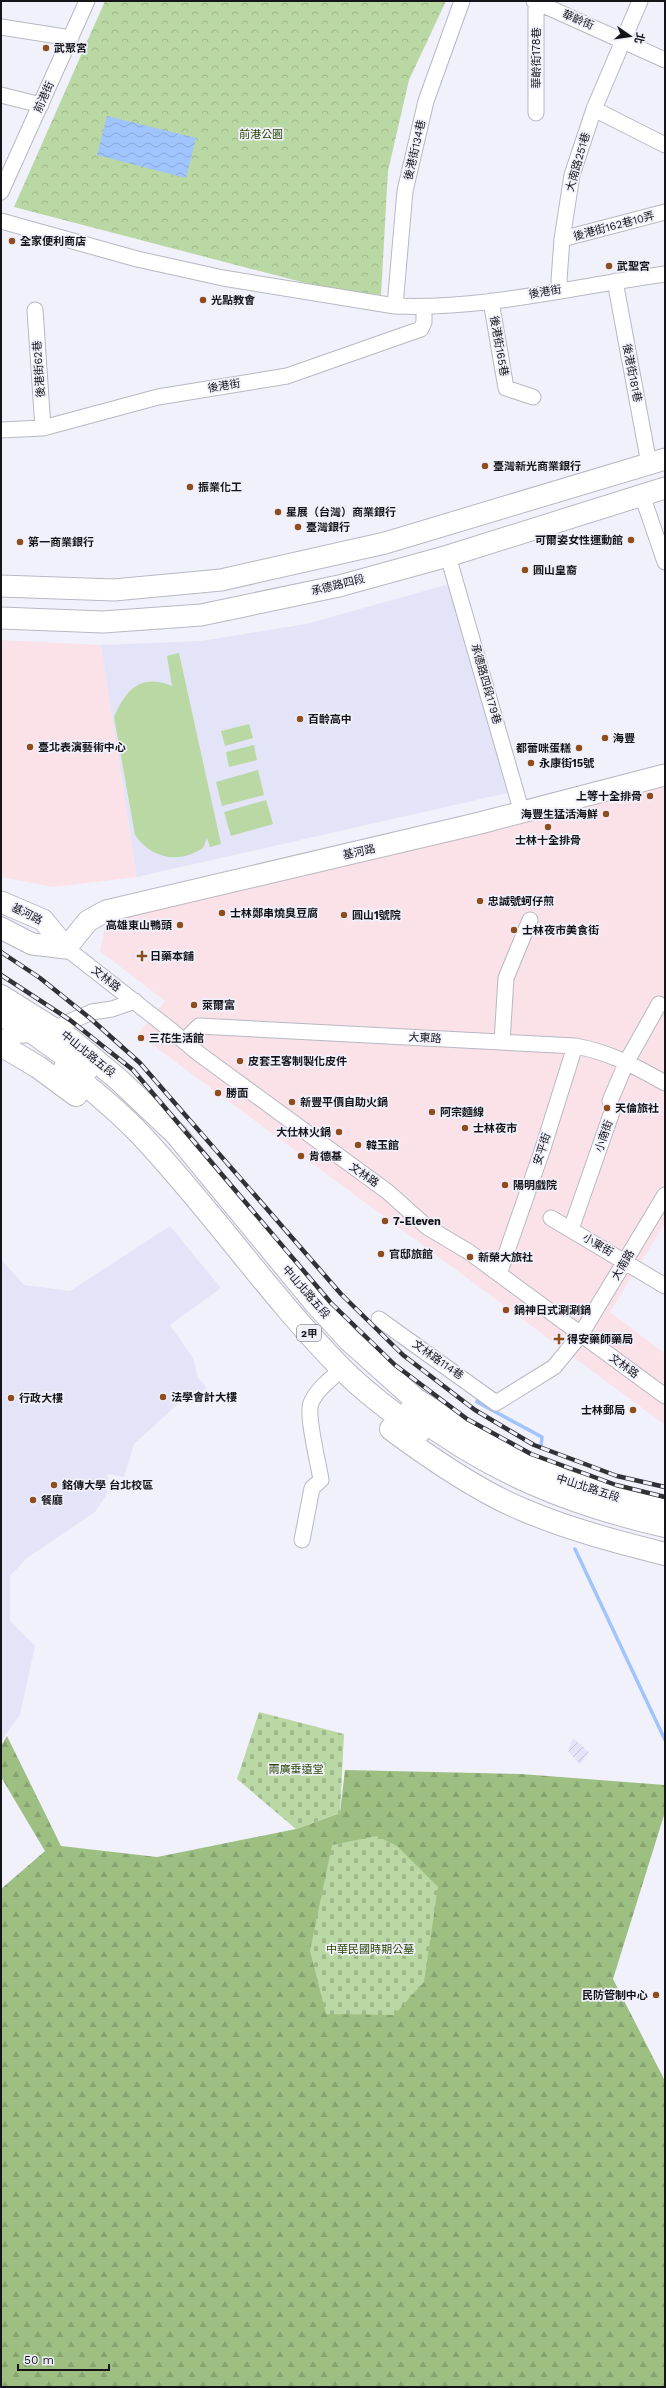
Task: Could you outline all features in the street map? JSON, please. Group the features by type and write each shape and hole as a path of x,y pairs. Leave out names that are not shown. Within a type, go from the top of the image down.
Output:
{"main road":[{"path":"1,586 114,590 221,580 385,543 657,462"},
{"name":"承德路四段","path":"1,618 103,622 201,615 339,586 448,556 665,488"},
{"name":"基河路","path":"1,902 43,920 66,948 88,921 106,911 522,812 665,775"},
{"path":"1,928 32,944 66,948"},
{"name":"中山北路五段","path":"1,996 18,1035 119,1080 176,1134 291,1275 349,1340 415,1399 538,1478 615,1514 665,1526"},
{"name":"中山北路五段","path":"1,1016 18,1035 55,1061 102,1098 140,1134 280,1301 337,1374 373,1416 412,1445 462,1477 525,1511 601,1538 665,1554"},
{"name":"中山北路五段","path":"337,1374 470,1464 530,1496 609,1525 665,1538"},
{"name":"中山北路五段","path":"538,1478 564,1481 665,1511"}],"street":[{"name":"前港街","path":"1,191 87,1"},
{"name":"後港街134巷","path":"395,306 405,191 426,102 462,1"},
{"name":"大南路251巷","path":"560,290 559,280 562,239 572,175 594,109 622,39 640,1"},
{"name":"華齡街","path":"535,2 622,39 665,60"},
{"name":"華齡街178巷","path":"535,2 536,113"},
{"path":"1,27 71,38"},
{"path":"1,95 41,105"},
{"path":"594,109 665,145"},
{"name":"後港街162巷10弄","path":"562,239 665,212"},
{"name":"後港街","path":"1,221 153,263 223,278 395,306 424,307 491,301 665,274"},
{"name":"後港街181巷","path":"615,281 657,462"},
{"name":"後港街165巷","path":"491,301 506,388 533,396"},
{"name":"後港街","path":"1,430 43,428 158,397 287,376 421,329 424,322 424,307"},
{"name":"後港街62巷","path":"35,310 43,428"},
{"path":"642,495 665,562"},
{"name":"承德路四段179巷","path":"448,556 522,812"},
{"path":"502,1042 506,978 530,920"},
{"name":"文林路","path":"66,948 260,1100 388,1192 427,1227 469,1252 665,1396"},
{"path":"18,1035 92,1012 112,1009 135,1001"},
{"name":"小南街","path":"571,1229 613,1109 610,1100 627,1061 659,1004"},
{"name":"大東路","path":"184,1041 199,1026 575,1046 598,1050 627,1061 665,1083"},
{"name":"安平街","path":"499,1274 543,1148 575,1046"},
{"name":"大南路","path":"496,1403 554,1367 580,1334 665,1195"},
{"name":"小東街","path":"551,1218 665,1286"},
{"name":"文林路114巷","path":"379,1319 496,1403"},
{"path":"302,1540 312,1488 321,1480 310,1416 311,1404 318,1391 337,1374"}],"shaded area":[{"name":"百齡高中","path":"453,583 507,793 137,877 101,645 201,641 306,624"},
{"path":"1,640 101,645 137,877 53,887 1,877"},
{"name":"士林夜市","path":"665,784 665,1223 610,1312 665,1354 665,1425 138,1034 165,1001 100,951 106,922"},
{"name":"銘傳大學 台北校區","path":"170,1226 221,1288 170,1325 193,1358 198,1378 207,1388 179,1403 134,1444 124,1477 108,1474 107,1494 95,1512 27,1558 10,1576 10,1621 35,1646 20,1715 5,1735 1,1745 1,1259 24,1285 70,1291"},
{"path":"573,1738 589,1752 580,1765 568,1751"}],"green space":[{"name":"前港公園","path":"105,1 446,1 409,80 388,171 381,295 336,291 14,207"},
{"path":"179,653 221,844 210,847 207,838 203,848 194,853 175,857 157,854 142,843 135,835 114,717 129,691 136,686 152,681 161,682 172,686 167,656"},
{"path":"249,724 253,738 225,746 221,731"},
{"path":"254,745 257,760 229,767 226,752"},
{"path":"258,770 264,795 222,806 216,782"},
{"path":"266,800 273,824 231,836 224,812"},
{"name":"兩廣垂遠堂","path":"259,1712 344,1734 340,1813 296,1829 237,1779"},
{"path":"7,1736 61,1846 157,1857 296,1829 340,1813 345,1770 521,1774 665,1785 665,1812 613,1979 665,2081 665,2387 1,2387 1,1889 45,1851 1,1777 1,1746"},
{"name":"中華民國時期公墓","path":"377,1836 397,1846 438,1887 424,1982 394,2015 326,2014 310,1951 332,1845"}],"water":[{"path":"107,116 196,138 186,178 97,155"}],"waterway":[{"path":"479,1396 477,1402 542,1437 541,1446"},
{"path":"575,1549 665,1740"}],"railway":[{"path":"1,952 40,978 91,1019 140,1063 341,1294 403,1355 475,1410 534,1445 617,1476 665,1487"},
{"path":"1,975 70,1020 133,1070 331,1303 395,1365 467,1419 531,1454 616,1485 665,1497"}],"place":[{"name":"武聚宮","path":"46,48"},
{"name":"全家便利商店","path":"12,241"},
{"name":"武聖宮","path":"609,266"},
{"name":"光點教會","path":"203,300"},
{"name":"臺灣新光商業銀行","path":"485,466"},
{"name":"振業化工","path":"190,487"},
{"name":"星展（台灣）商業銀行","path":"278,512"},
{"name":"臺灣銀行","path":"298,527"},
{"name":"可爾姿女性運動館","path":"631,540"},
{"name":"第一商業銀行","path":"20,542"},
{"name":"圓山皇裔","path":"525,570"},
{"name":"百齡高中","path":"300,719"},
{"name":"海豐","path":"605,738"},
{"name":"臺北表演藝術中心","path":"30,747"},
{"name":"都蕾咪蛋糕","path":"579,748"},
{"name":"永康街15號","path":"531,763"},
{"name":"上等十全排骨","path":"650,796"},
{"name":"海豐生猛活海鮮","path":"606,814"},
{"name":"士林十全排骨","path":"548,827"},
{"name":"忠誠號蚵仔煎","path":"480,901"},
{"name":"士林鄭串燒臭豆腐","path":"222,913"},
{"name":"圓山1號院","path":"344,915"},
{"name":"高雄東山鴨頭","path":"180,925"},
{"name":"士林夜市美食街","path":"514,930"},
{"name":"日藥本舖","path":"142,956"},
{"name":"萊爾富","path":"194,1005"},
{"name":"三花生活館","path":"141,1038"},
{"name":"皮套王客制製化皮件","path":"240,1061"},
{"name":"勝面","path":"218,1093"},
{"name":"新豐平價自助火鍋","path":"292,1102"},
{"name":"天倫旅社","path":"607,1108"},
{"name":"阿宗麵線","path":"432,1112"},
{"name":"士林夜市","path":"465,1128"},
{"name":"大仕林火鍋","path":"339,1132"},
{"name":"韓玉館","path":"358,1145"},
{"name":"肯德基","path":"301,1156"},
{"name":"陽明戲院","path":"505,1185"},
{"name":"7-Eleven","path":"385,1221"},
{"name":"官邸旅館","path":"381,1254"},
{"name":"新榮大旅社","path":"470,1257"},
{"name":"鍋神日式涮涮鍋","path":"506,1310"},
{"name":"得安藥師藥局","path":"559,1339"},
{"name":"法學會計大樓","path":"163,1397"},
{"name":"行政大樓","path":"11,1398"},
{"name":"士林郵局","path":"633,1410"},
{"name":"銘傳大學 台北校區","path":"54,1485"},
{"name":"餐廳","path":"33,1500"},
{"name":"民防管制中心","path":"656,1995"}]}
